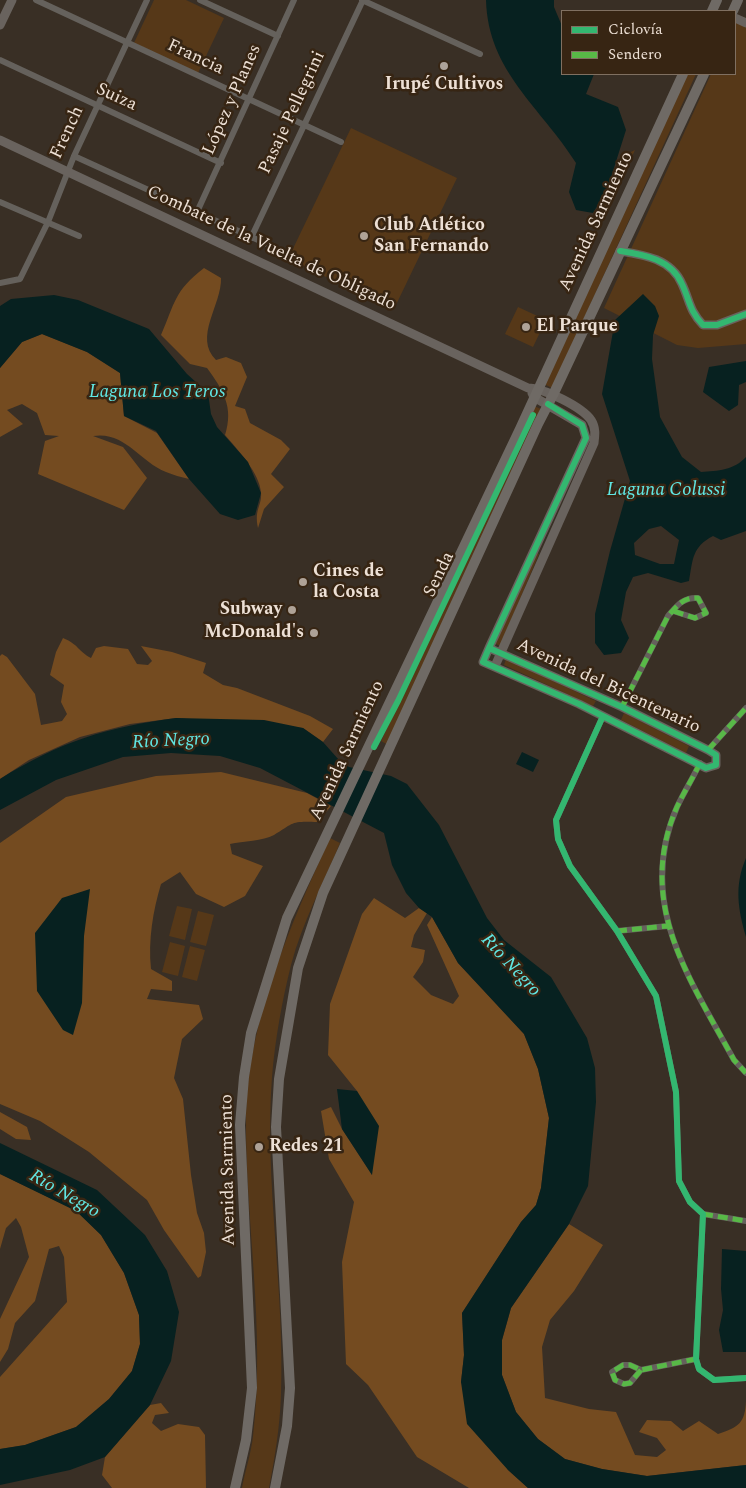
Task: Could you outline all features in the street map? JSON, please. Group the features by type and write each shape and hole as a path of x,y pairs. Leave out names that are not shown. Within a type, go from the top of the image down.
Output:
{"main road":[{"name":"Avenida Sarmiento","path":"235,1488 246,1440 252,1388 240,1124 244,1077 251,1033 287,918 683,75"},
{"name":"Avenida Sarmiento","path":"275,1488 287,1426 290,1388 276,1127 279,1079 292,997 305,941 323,893 704,75"}],"street":[{"path":"0,25 12,0"},
{"name":"Francia","path":"36,0 341,142"},
{"name":"French","path":"0,283 20,279 48,222 74,156 147,0"},
{"path":"200,0 278,36"},
{"name":"López y Planes","path":"198,212 294,0"},
{"path":"362,0 480,54"},
{"name":"Pasaje Pellegrini","path":"251,238 362,0"},
{"name":"Suiza","path":"0,60 220,163"},
{"name":"Combate de la Vuelta de Obligado","path":"0,140 551,400"},
{"name":"Combate de la Vuelta de Obligado","path":"74,156 269,246"},
{"path":"0,202 79,236"},
{"path":"620,251 652,256 675,272 692,313 703,325 717,325 746,314"},
{"path":"489,648 586,438 582,425 551,400"},
{"path":"495,666 594,443 595,432 590,419 585,414 551,400"},
{"path":"535,546 545,550"},
{"path":"614,721 668,616 673,611 688,597 698,598 706,613 695,618 673,611"},
{"name":"Avenida del Bicentenario","path":"489,648 500,653 602,698 708,750 716,755 716,765 706,768 700,763 614,721 483,662 489,648"},
{"path":"602,698 600,715 556,820 558,839 570,866 617,931 656,996 676,1092 679,1181 690,1202 703,1214 746,1221"},
{"path":"746,708 708,750 700,763 677,808 662,866 662,891 668,926 679,958 734,1060 746,1074"},
{"path":"617,931 668,926"},
{"path":"703,1214 696,1359 699,1369 714,1380 746,1378"},
{"path":"641,1370 696,1359"}],"shaded area":[{"path":"154,0 186,0 224,18 198,73 134,43"},
{"path":"738,15 746,18 746,344 698,348 677,345 604,308 711,75 736,75 736,20"},
{"path":"686,75 696,75 552,388 544,384"},
{"name":"Club Atlético San Fernando","path":"351,128 457,178 394,309 288,259"},
{"path":"635,150 602,222 600,211 624,155"},
{"path":"204,268 221,278 208,331 207,341 210,351 216,360 226,357 241,363 247,377 235,406 245,409 250,423 281,440 290,449 271,474 284,487 264,509 258,528 257,512 261,497 260,485 247,462 225,435 228,416 222,391 207,368 190,364 161,335 176,298 194,276"},
{"name":"El Parque","path":"518,307 546,320 533,347 505,334"},
{"path":"42,334 87,352 120,373 124,416 157,433 189,479 156,467 123,442 104,436 93,436 123,447 147,478 124,510 38,474 45,441 59,436 45,435 37,413 22,404 7,410 23,424 0,437 0,368 22,342"},
{"path":"534,406 541,409 388,745 381,741"},
{"path":"535,552 539,554 500,646 494,643"},
{"path":"63,638 91,658 96,648 104,646 128,649 137,664 148,665 152,661 141,646 172,652 206,663 203,673 223,685 237,688 310,716 333,729 323,742 303,728 176,718 130,724 80,737 29,760 0,779 0,656 2,654 7,657 35,694 41,725 62,721 67,714 61,702 64,685 50,675 56,652"},
{"path":"506,659 596,701 593,706 504,665"},
{"path":"624,713 689,746 686,753 621,720"},
{"path":"221,772 307,793 331,806 318,822 298,822 269,837 230,844 232,854 263,866 245,896 224,907 196,894 180,872 161,884 152,926 150,947 151,969 172,981 172,991 151,989 147,999 199,1005 203,1019 182,1039 174,1078 183,1099 191,1175 197,1213 204,1233 206,1252 201,1276 198,1278 164,1230 147,1200 89,1152 40,1121 0,1104 0,843 66,797 156,776"},
{"path":"330,838 340,843 307,918 291,965 279,1021 272,1077 270,1117 272,1196 281,1355 277,1441 269,1488 242,1488 253,1436 257,1356 248,1195 246,1115 249,1079 254,1044 274,973"},
{"path":"374,898 405,918 419,908 427,913 414,935 411,947 425,950 423,962 413,977 431,995 453,1004 459,996 427,925 432,917 458,963 524,1034 538,1069 549,1118 541,1188 536,1205 521,1222 462,1313 464,1355 461,1382 508,1470 528,1488 469,1488 417,1457 368,1385 346,1364 342,1262 354,1202 329,1159 321,1111 331,1107 342,1129 372,1175 357,1091 328,1055 330,1004 362,914"},
{"path":"177,906 192,909 185,940 169,936"},
{"path":"198,911 214,915 206,946 190,942"},
{"path":"170,942 185,946 178,976 162,972"},
{"path":"190,946 205,950 197,981 182,977"},
{"path":"0,1112 27,1127 31,1140 16,1139 0,1129"},
{"path":"0,1174 77,1211 101,1235 124,1273 139,1315 140,1344 132,1371 109,1399 76,1427 25,1445 0,1449 0,1377 67,1302 64,1257 59,1246 49,1249 35,1301 15,1323 8,1349 0,1362 0,1319 29,1257 21,1227 16,1218 6,1228 0,1249"},
{"path":"569,1224 603,1245 574,1291 550,1320 542,1347 545,1398 589,1409 616,1412 635,1455 657,1457 666,1450 657,1438 639,1432 647,1420 671,1421 683,1431 699,1421 718,1434 740,1423 746,1401 746,1465 647,1476 602,1469 565,1459 538,1439 516,1412 502,1375 502,1340 511,1308"},
{"path":"161,1403 169,1413 155,1415 152,1423 161,1431 178,1424 199,1427 205,1435 206,1488 112,1488 102,1475 105,1457 150,1405"}],"water":[{"path":"486,0 554,0 554,7 561,24 561,75 594,75 586,94 618,107 626,130 607,190 593,213 576,210 569,192 576,163 506,68 496,48 489,25"},
{"name":"Laguna Colussi","path":"643,294 655,306 659,316 653,335 652,359 660,417 682,457 701,472 731,467 746,457 746,531 721,540 713,536 706,540 697,549 691,566 689,581 681,583 648,573 633,577 626,592 621,620 629,638 621,653 604,655 595,643 595,614 610,551 630,481 602,394 615,320","holes":["661,526 679,540 674,564 660,564 635,555 634,543 649,529"]},
{"name":"Laguna Los Teros","path":"54,295 78,300 149,329 187,374 208,393 211,414 217,427 248,462 261,493 255,515 238,520 220,514 189,479 156,431 124,416 120,373 87,352 42,334 22,342 0,368 0,306 11,299"},
{"path":"746,361 746,382 739,385 738,405 729,411 703,392 709,367"},
{"name":"Río Negro","path":"176,718 264,720 303,728 323,742 339,760 349,767 391,776 407,784 439,825 487,918 504,940 551,977 587,1038 595,1068 596,1102 588,1186 569,1224 511,1308 502,1340 502,1375 516,1412 538,1439 565,1459 602,1469 647,1476 746,1465 746,1488 528,1488 508,1470 467,1424 461,1382 464,1355 462,1313 521,1222 536,1205 541,1188 549,1118 538,1069 524,1034 458,963 432,917 419,908 406,893 392,865 384,833 260,768 220,756 171,753 123,757 56,780 0,810 0,779 43,755 84,738 128,726"},
{"path":"522,752 539,760 533,772 516,764"},
{"path":"746,858 746,937 739,907 739,888 742,868"},
{"path":"90,889 84,936 82,1003 73,1035 63,1030 37,991 35,933 62,898"},
{"path":"337,1089 357,1091 379,1126 372,1175 342,1129"},
{"name":"Río Negro","path":"0,1143 97,1190 145,1235 167,1271 179,1312 171,1361 150,1405 105,1457 70,1470 0,1485 0,1449 25,1445 76,1427 109,1399 132,1371 140,1344 139,1315 124,1273 101,1235 76,1211 0,1174"},
{"path":"722,1249 746,1251 746,1352 723,1352 719,1330 723,1310 721,1289"}],"marked path":[{"path":"622,707 671,612 684,601 698,598 706,613 695,618 673,611"},
{"path":"708,750 746,708"},
{"path":"700,763 677,807 666,842 662,876 665,908 673,939 686,970 734,1060 746,1073"},
{"path":"617,931 668,926"},
{"path":"703,1214 746,1221"},
{"path":"641,1370 630,1383 624,1384 615,1380 612,1372 623,1365 630,1365 641,1370 696,1359"}],"cycle path":[{"path":"620,251 648,257 671,269 682,284 692,310 703,325 717,325 746,314"},
{"path":"489,648 622,707 708,750 716,755 716,765 706,768 579,704 483,662 489,648 586,438 582,425 548,404"},
{"name":"Senda","path":"374,747 398,701 533,415"},
{"path":"603,716 556,820 558,839 570,866 617,931 656,996 676,1092 679,1181 690,1202 703,1214 696,1359 699,1369 714,1380 746,1378"}],"place":[{"name":"Irupé Cultivos","path":"444,66"},
{"name":"Club Atlético San Fernando","path":"364,236"},
{"name":"El Parque","path":"526,327"},
{"name":"Cines de la Costa","path":"303,582"},
{"name":"Subway","path":"292,610"},
{"name":"McDonald's","path":"314,633"},
{"name":"Redes 21","path":"259,1147"}]}
